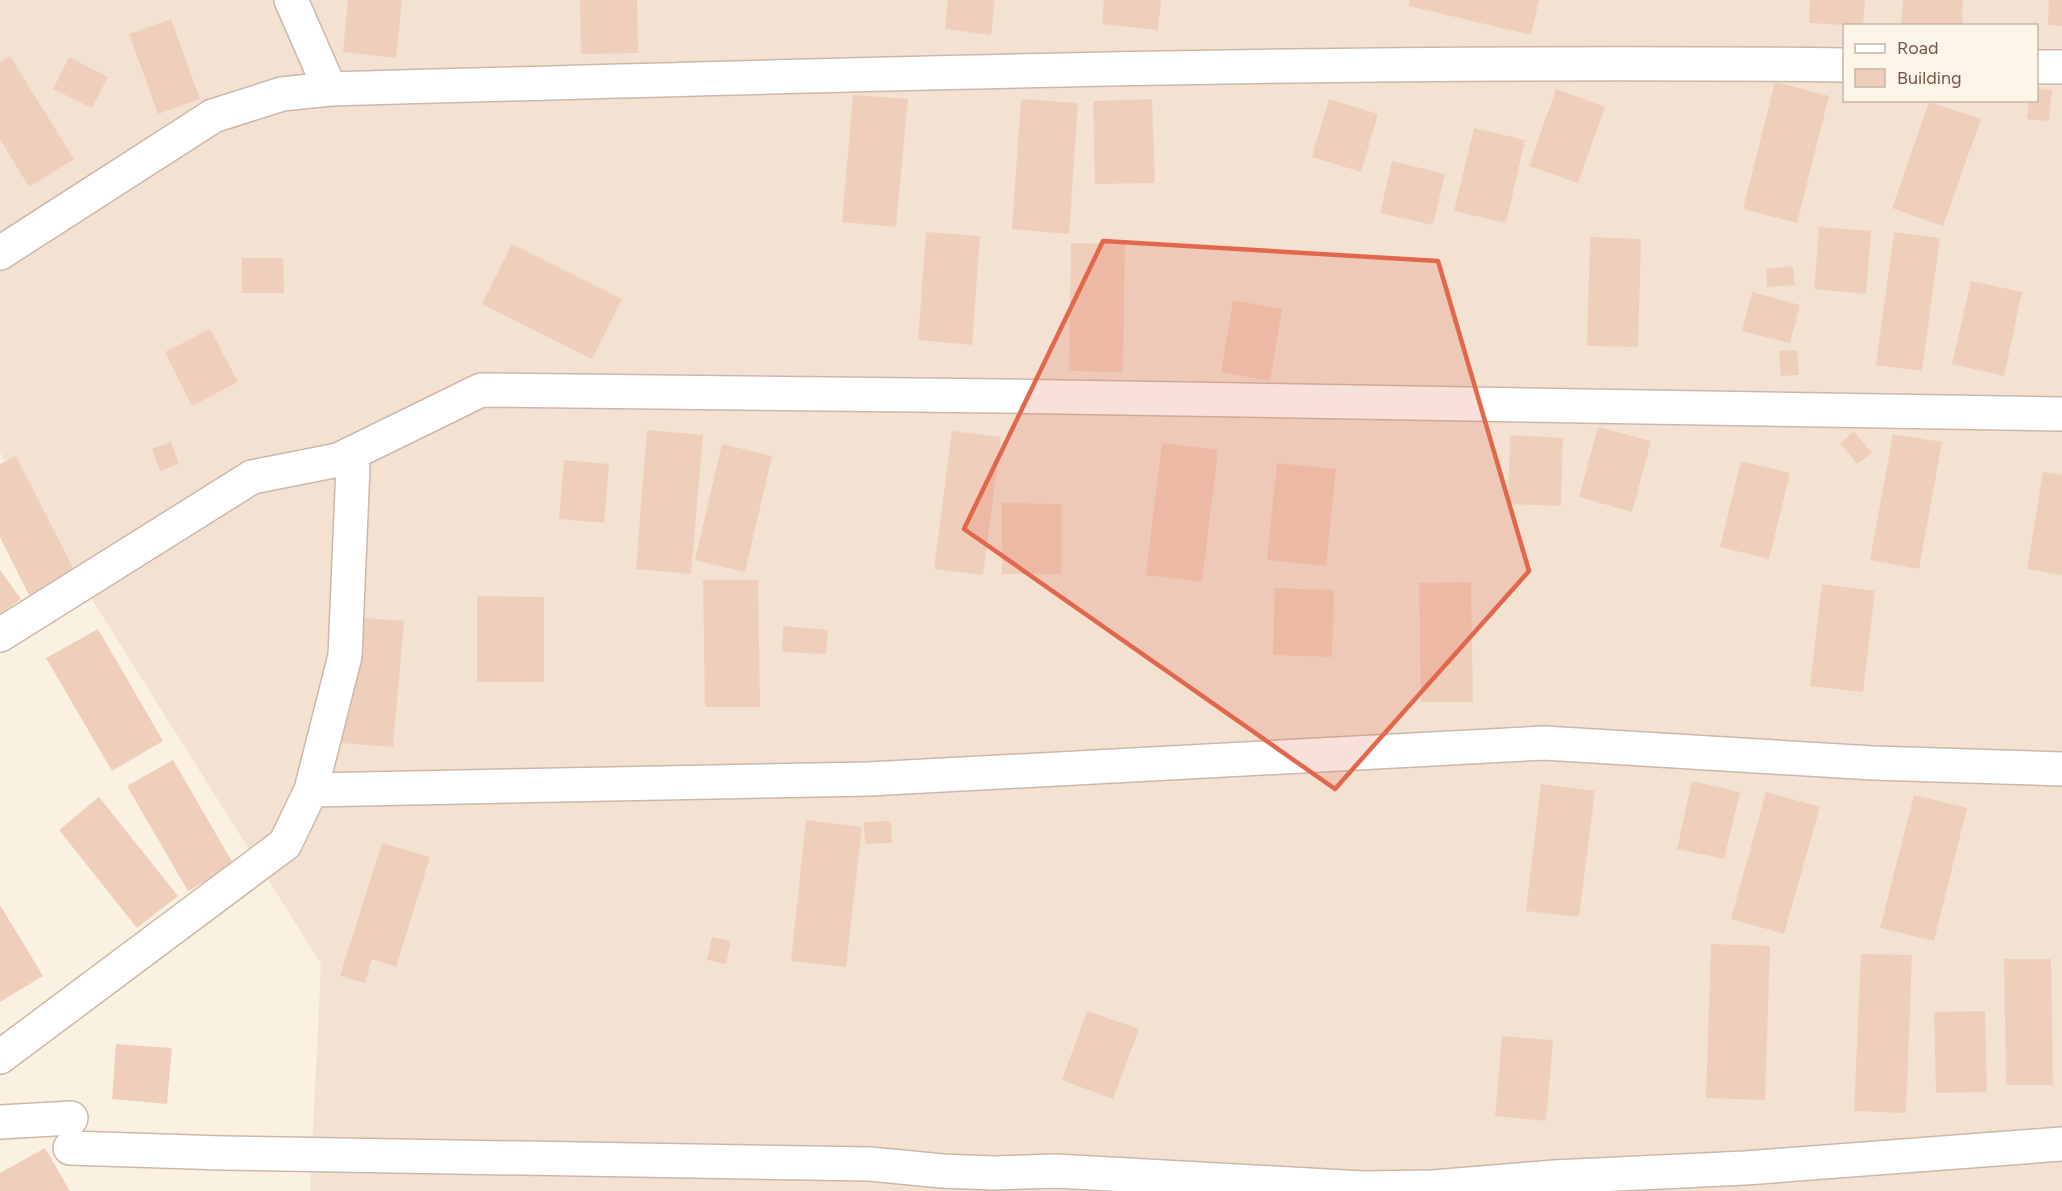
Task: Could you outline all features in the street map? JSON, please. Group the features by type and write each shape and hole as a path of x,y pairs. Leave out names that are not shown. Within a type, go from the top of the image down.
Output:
{"street":[{"path":"291,0 330,89"},
{"path":"0,253 213,116 282,93 330,89 1068,69 1693,63 1843,64"},
{"path":"2038,67 2062,67"},
{"path":"0,635 252,477 338,460 481,390 2062,414"},
{"path":"0,1057 285,844 311,790 345,656 353,467 338,460"},
{"path":"311,790 869,779 1544,743 1874,763 2062,769"},
{"path":"0,1122 71,1118 70,1134 223,1154 870,1164 942,1171 993,1173 1056,1171 1363,1188 1433,1187 1554,1177 1745,1168 2062,1144"}],"highlighted area":[{"path":"1103,241 1438,261 1529,571 1335,789 964,529"}],"shaded area":[{"path":"0,0 2062,0 2062,1191 310,1191 321,964 0,453"}],"building":[{"path":"348,0 402,0 396,58 343,52"},
{"path":"580,0 637,0 638,53 581,54"},
{"path":"948,0 995,0 991,35 945,29"},
{"path":"1104,0 1161,0 1158,30 1102,24"},
{"path":"1410,0 1539,0 1531,35 1409,6"},
{"path":"1810,0 1865,0 1863,24 1809,23"},
{"path":"1903,0 1963,0 1962,24 1901,24"},
{"path":"2049,0 2062,0 2062,26 2048,25"},
{"path":"171,19 200,99 158,114 129,34"},
{"path":"10,56 74,159 29,187 0,139 0,62"},
{"path":"69,57 108,77 92,108 53,89"},
{"path":"1775,82 1829,96 1797,223 1743,209"},
{"path":"1556,89 1605,107 1578,183 1529,166"},
{"path":"2038,89 2052,90 2049,121 2027,119 2029,102 2038,102"},
{"path":"853,95 908,99 896,227 842,222"},
{"path":"1021,99 1078,103 1069,234 1012,229"},
{"path":"1152,99 1155,183 1095,184 1093,101"},
{"path":"1329,99 1378,114 1361,172 1312,157"},
{"path":"1929,102 1981,119 1943,226 1892,208"},
{"path":"1474,128 1525,140 1506,223 1454,211"},
{"path":"1392,161 1445,174 1433,225 1380,213"},
{"path":"1819,227 1871,231 1866,294 1814,289"},
{"path":"926,232 980,236 972,345 918,340"},
{"path":"1894,232 1940,238 1922,371 1876,365"},
{"path":"1590,237 1641,239 1638,347 1587,346"},
{"path":"1071,243 1125,244 1123,372 1069,371"},
{"path":"512,244 622,299 592,359 482,304"},
{"path":"242,258 283,258 284,293 242,293"},
{"path":"1793,266 1795,285 1767,287 1766,269"},
{"path":"1971,281 2022,292 2004,376 1952,364"},
{"path":"1752,292 1800,305 1790,343 1742,331"},
{"path":"1233,300 1282,309 1270,381 1221,372"},
{"path":"210,329 238,382 192,406 165,352"},
{"path":"1797,350 1799,375 1781,376 1779,351"},
{"path":"1598,427 1651,441 1632,512 1579,497"},
{"path":"647,430 703,435 691,574 636,569"},
{"path":"952,431 1001,437 983,575 934,569"},
{"path":"1854,431 1872,453 1857,464 1840,443"},
{"path":"1893,434 1942,442 1919,569 1870,560"},
{"path":"1510,435 1563,438 1561,506 1508,504"},
{"path":"171,442 179,464 160,471 152,449"},
{"path":"1162,443 1218,450 1202,582 1146,575"},
{"path":"722,444 772,456 745,572 695,560"},
{"path":"16,456 75,572 29,595 0,537 0,464"},
{"path":"564,460 609,464 604,523 559,519"},
{"path":"1741,461 1790,473 1769,559 1720,547"},
{"path":"1277,463 1336,469 1326,566 1267,560"},
{"path":"2043,472 2062,475 2062,575 2027,569"},
{"path":"1002,503 1061,504 1061,574 1002,574"},
{"path":"0,570 21,599 0,614"},
{"path":"703,580 758,580 760,707 705,707"},
{"path":"1471,582 1473,702 1421,702 1419,583"},
{"path":"1822,584 1875,591 1863,692 1810,686"},
{"path":"1275,588 1334,590 1332,657 1273,655"},
{"path":"477,596 544,597 544,682 477,682"},
{"path":"341,616 404,621 393,747 340,743 349,645"},
{"path":"783,626 828,630 826,654 782,652"},
{"path":"98,629 163,741 112,771 46,658"},
{"path":"173,760 234,865 188,891 127,786"},
{"path":"1692,781 1740,792 1724,859 1677,849"},
{"path":"1541,784 1595,791 1579,917 1526,911"},
{"path":"1766,792 1820,807 1784,934 1731,919"},
{"path":"1914,795 1967,808 1934,941 1880,928"},
{"path":"99,797 178,896 137,928 59,830"},
{"path":"806,820 862,827 846,967 791,961"},
{"path":"891,821 892,843 865,844 864,822"},
{"path":"382,843 430,857 396,967 372,959 365,983 340,976"},
{"path":"0,905 43,976 0,1002"},
{"path":"712,937 731,941 726,964 707,960"},
{"path":"1711,944 1770,946 1765,1100 1706,1098"},
{"path":"1861,954 1912,955 1906,1113 1854,1111"},
{"path":"2004,959 2051,959 2053,1085 2006,1085"},
{"path":"1087,1011 1139,1029 1113,1099 1062,1080"},
{"path":"1985,1011 1987,1092 1936,1093 1934,1012"},
{"path":"1502,1036 1553,1040 1546,1121 1495,1116"},
{"path":"116,1044 172,1048 167,1104 112,1099"},
{"path":"45,1148 70,1191 0,1191 0,1173"}]}
